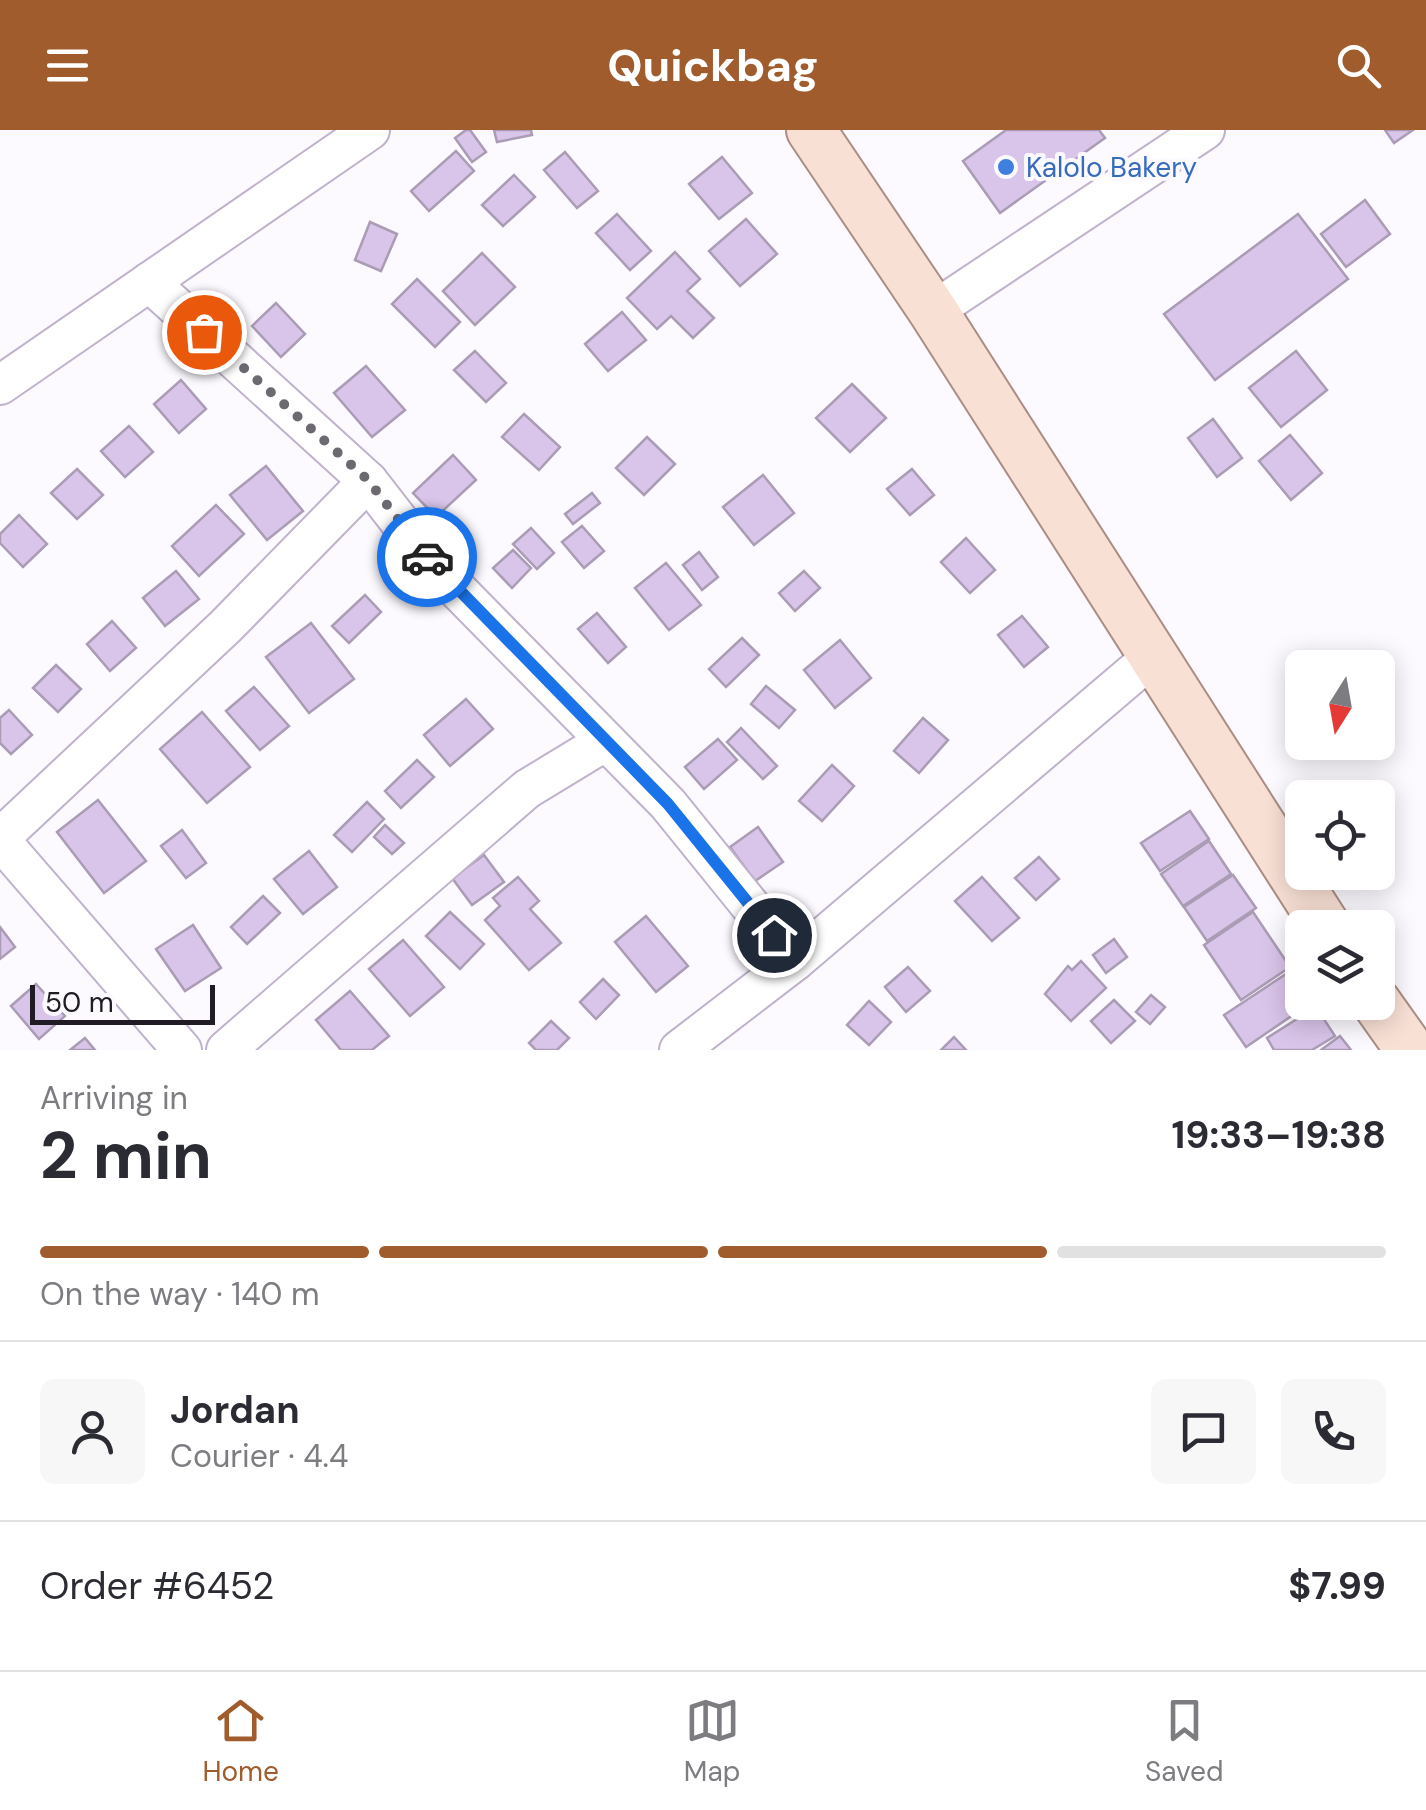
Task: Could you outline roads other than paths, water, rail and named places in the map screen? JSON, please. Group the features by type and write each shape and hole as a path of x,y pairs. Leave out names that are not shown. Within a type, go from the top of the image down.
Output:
{"main road":[{"path":"811,130 933,312 1315,910"},
{"path":"1389,1020 1410,1050"}],"street":[{"path":"0,385 370,130"},
{"path":"933,312 1205,130"},
{"path":"149,282 368,480 435,567 668,804 795,961"},
{"path":"182,1050 0,839 226,626 368,480"},
{"path":"679,1050 795,961 1151,658"},
{"path":"226,1050 527,789 606,741"}],"place":[{"name":"Kalolo Bakery","path":"1006,167"}]}
